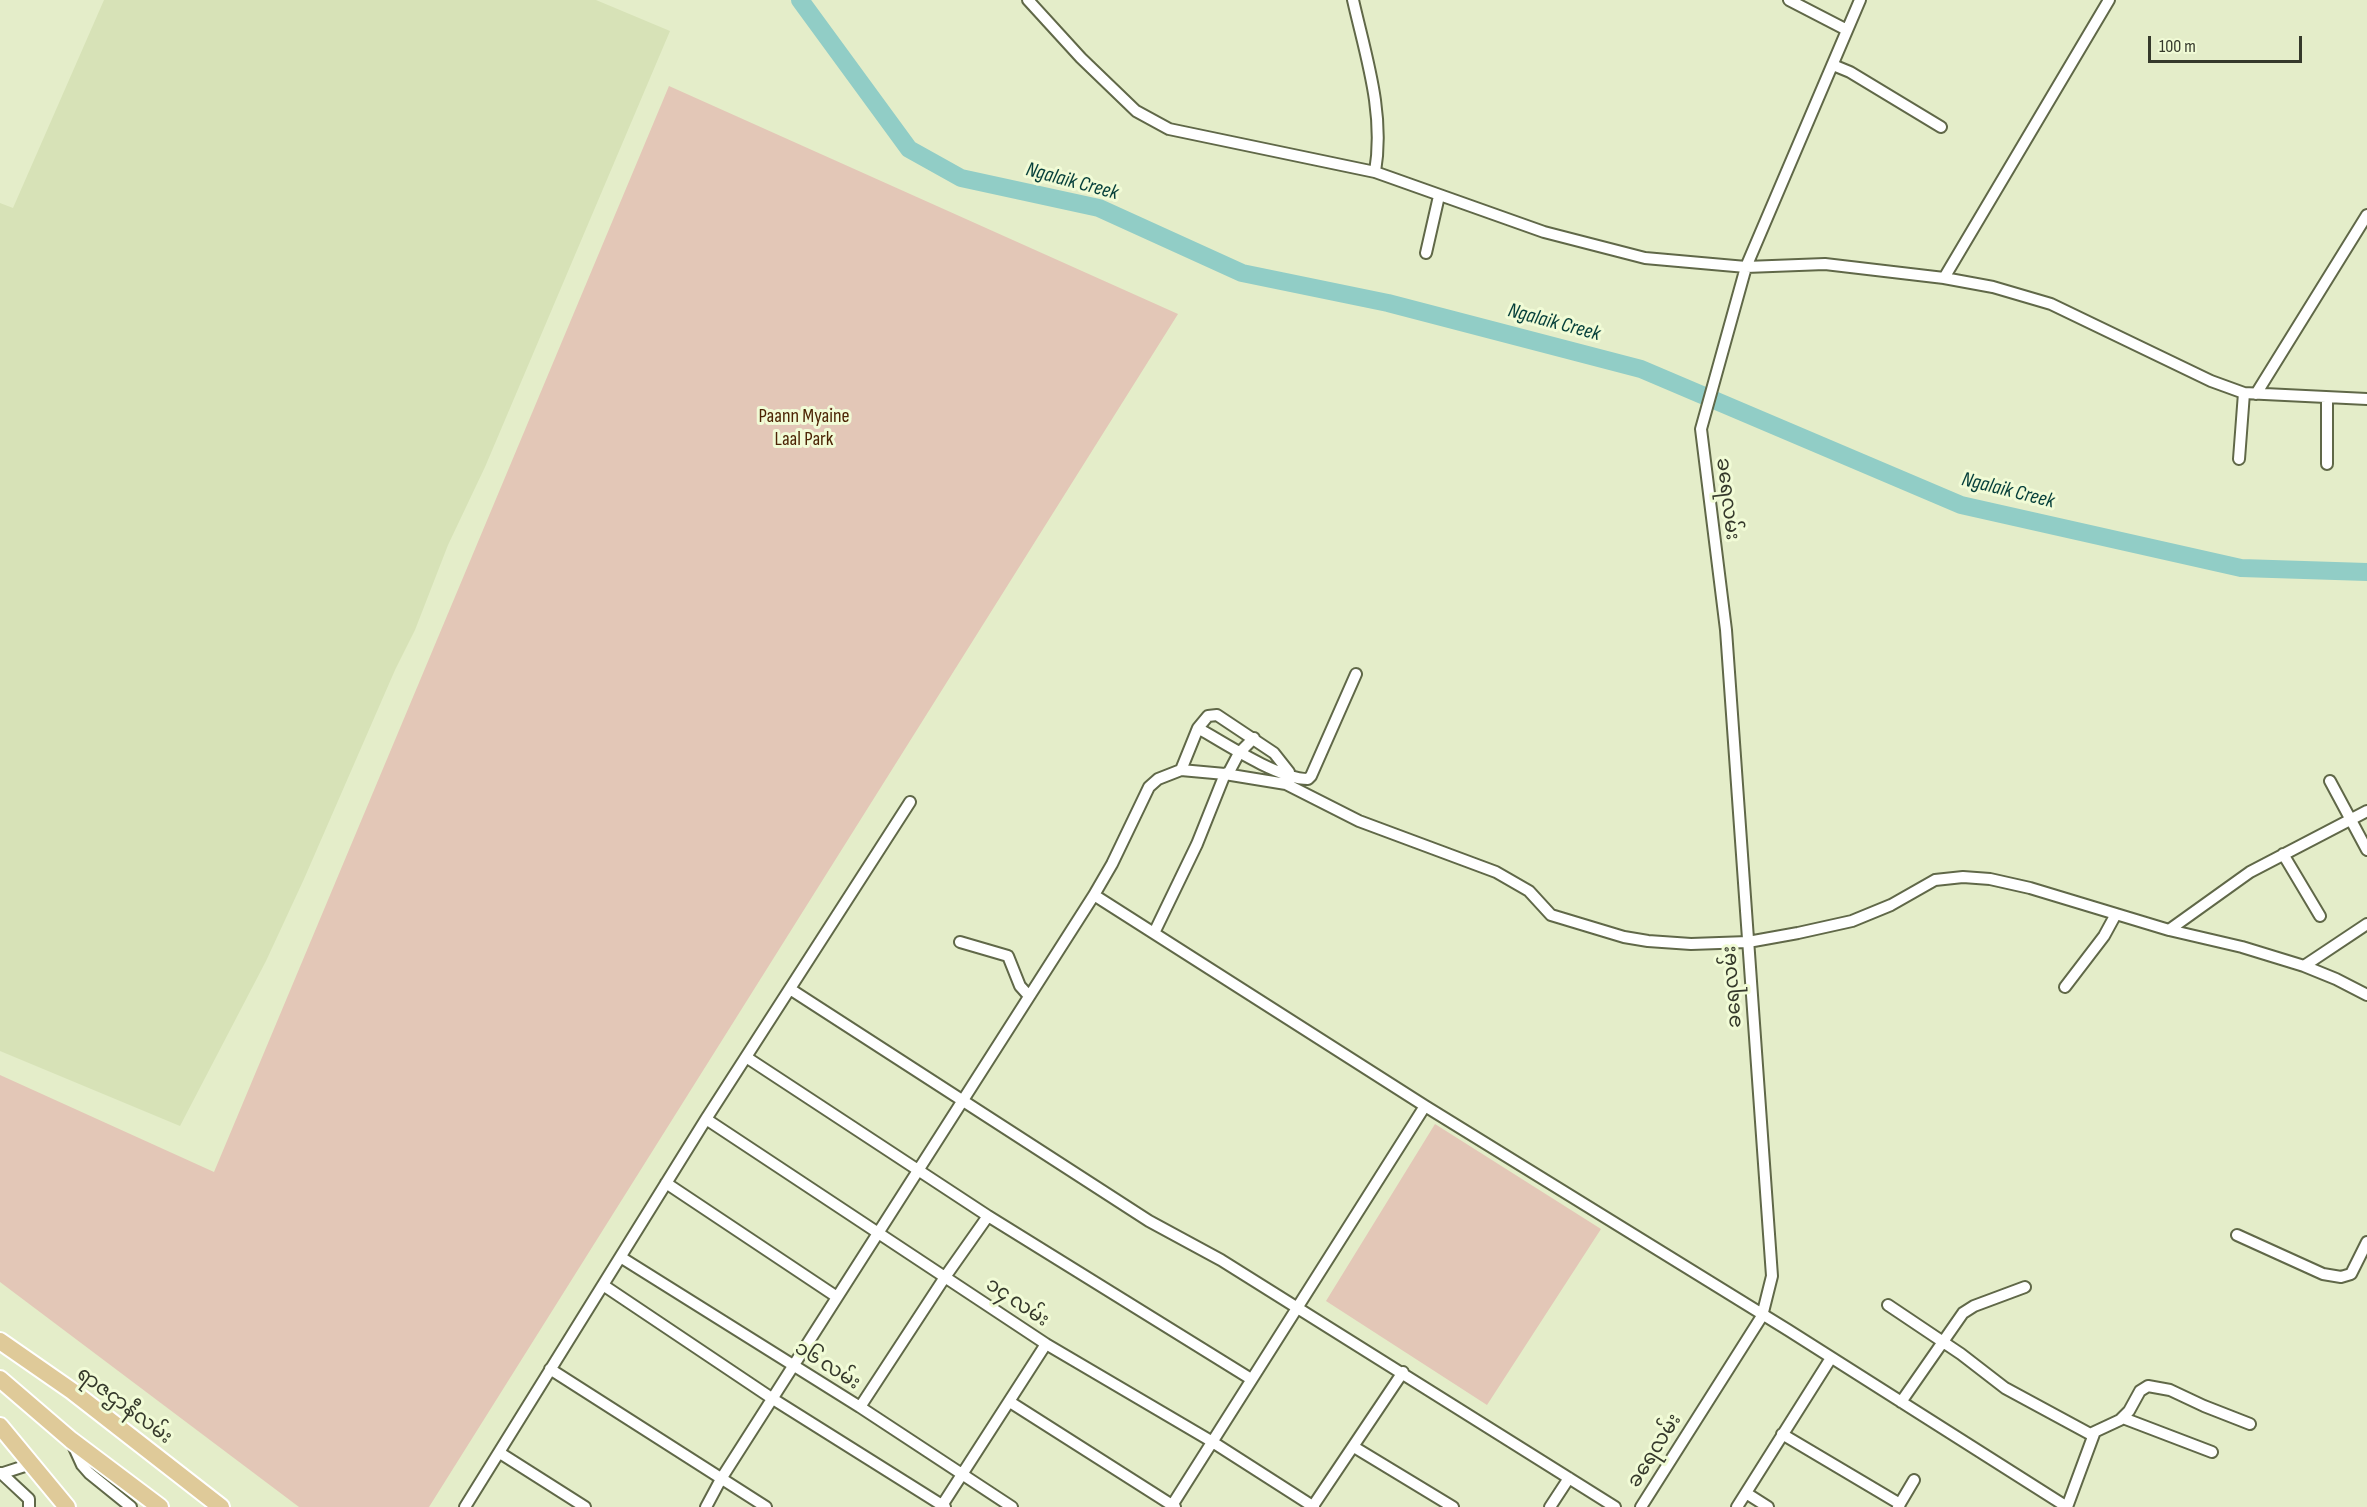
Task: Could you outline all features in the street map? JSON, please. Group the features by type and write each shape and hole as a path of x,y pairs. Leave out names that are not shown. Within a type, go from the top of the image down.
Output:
{"main road":[{"name":"ရာဇဌာနီလမ်း","path":"0,1341 72,1392 221,1507"},
{"path":"0,1379 70,1440 160,1507"},
{"path":"0,1426 67,1507"}],"street":[{"path":"1028,0 1081,58 1136,111 1155,123 1183,132 1375,172 1544,232 1645,258 1746,267 1825,264 1944,278 2023,294 2051,304 2211,381 2244,393 2367,399"},
{"path":"1353,0 1377,102 1379,149 1375,172"},
{"path":"1789,0 1847,30"},
{"path":"1746,267 1860,0"},
{"path":"1944,278 2109,0"},
{"path":"1833,65 1850,72 1941,127"},
{"path":"1426,253 1439,196"},
{"path":"2256,394 2367,215"},
{"name":"ခရေလမ်း","path":"1641,1507 1762,1316 1772,1276 1726,630 1701,429 1746,267"},
{"path":"2239,459 2244,393"},
{"path":"2327,398 2328,464"},
{"path":"706,1507 721,1479 1094,895 1112,864 1149,788 1158,779 1180,770 1288,780 1305,779 1311,776 1356,674"},
{"path":"1180,770 1198,728 1208,716 1217,715 1274,753 1284,764 1288,780"},
{"path":"1198,728 1359,821 1496,872 1529,891 1551,915 1624,936 1648,941 1691,944 1748,942 1852,921 1891,905 1926,885 1947,877 1990,879 2051,894 2169,930 2233,944 2304,966 2367,995"},
{"path":"1154,933 1197,844 1225,774 1229,772 1239,753 1254,738"},
{"path":"2330,781 2367,850"},
{"path":"465,1507 622,1258 706,1119 880,845 910,802"},
{"path":"2169,930 2250,872 2367,811"},
{"path":"2283,854 2320,916"},
{"path":"1094,895 1425,1106 2067,1507 2094,1434"},
{"path":"2065,987 2104,936 2116,914"},
{"path":"2304,966 2367,924"},
{"path":"960,942 1008,957 1020,986 1029,996"},
{"path":"790,989 1149,1221 1221,1260 1615,1507"},
{"path":"746,1057 988,1216 1251,1379"},
{"path":"1010,1402 1172,1506 1210,1441 1425,1106"},
{"name":"၁၄ လမ်း","path":"706,1119 1046,1344 1210,1441 1313,1507"},
{"path":"666,1183 837,1297"},
{"path":"860,1407 945,1276 988,1216"},
{"path":"2237,1235 2322,1274 2342,1278 2350,1274 2367,1242"},
{"name":"၁၆ လမ်း","path":"622,1258 860,1407 1012,1507"},
{"path":"603,1285 774,1399 943,1506 1046,1344"},
{"path":"1901,1402 1964,1313 1974,1306 2025,1287"},
{"path":"1888,1305 2005,1388 2086,1433 2094,1434 2123,1418 2140,1391 2153,1386 2170,1390 2250,1424"},
{"path":"1737,1507 1831,1358"},
{"path":"550,1369 766,1507"},
{"path":"1313,1507 1402,1372"},
{"path":"2123,1418 2212,1452"},
{"path":"1782,1434 1899,1506 1914,1480"},
{"path":"70,1440 82,1465 89,1473 131,1507"},
{"path":"1354,1447 1452,1507"},
{"path":"500,1454 585,1507"},
{"path":"1,1474 31,1464"},
{"path":"1,1474 29,1499 29,1507"},
{"path":"1550,1507 1569,1478"},
{"path":"1746,1493 1768,1507"}],"shaded area":[{"path":"104,0 596,0 670,31 485,467 448,545 415,630 395,670 304,879 266,961 180,1126 0,1051 0,203 13,208"}],"green space":[{"name":"Paann Myaine Laal Park","path":"669,86 1178,314 429,1507 299,1507 0,1282 0,1075 214,1172"},
{"path":"1435,1124 1601,1229 1487,1405 1326,1301"}],"waterway":[{"name":"Ngalaik Creek","path":"800,0 909,149 961,178 1099,208 1242,273 1388,303 1641,369 1961,505 2241,568 2367,572"}]}
